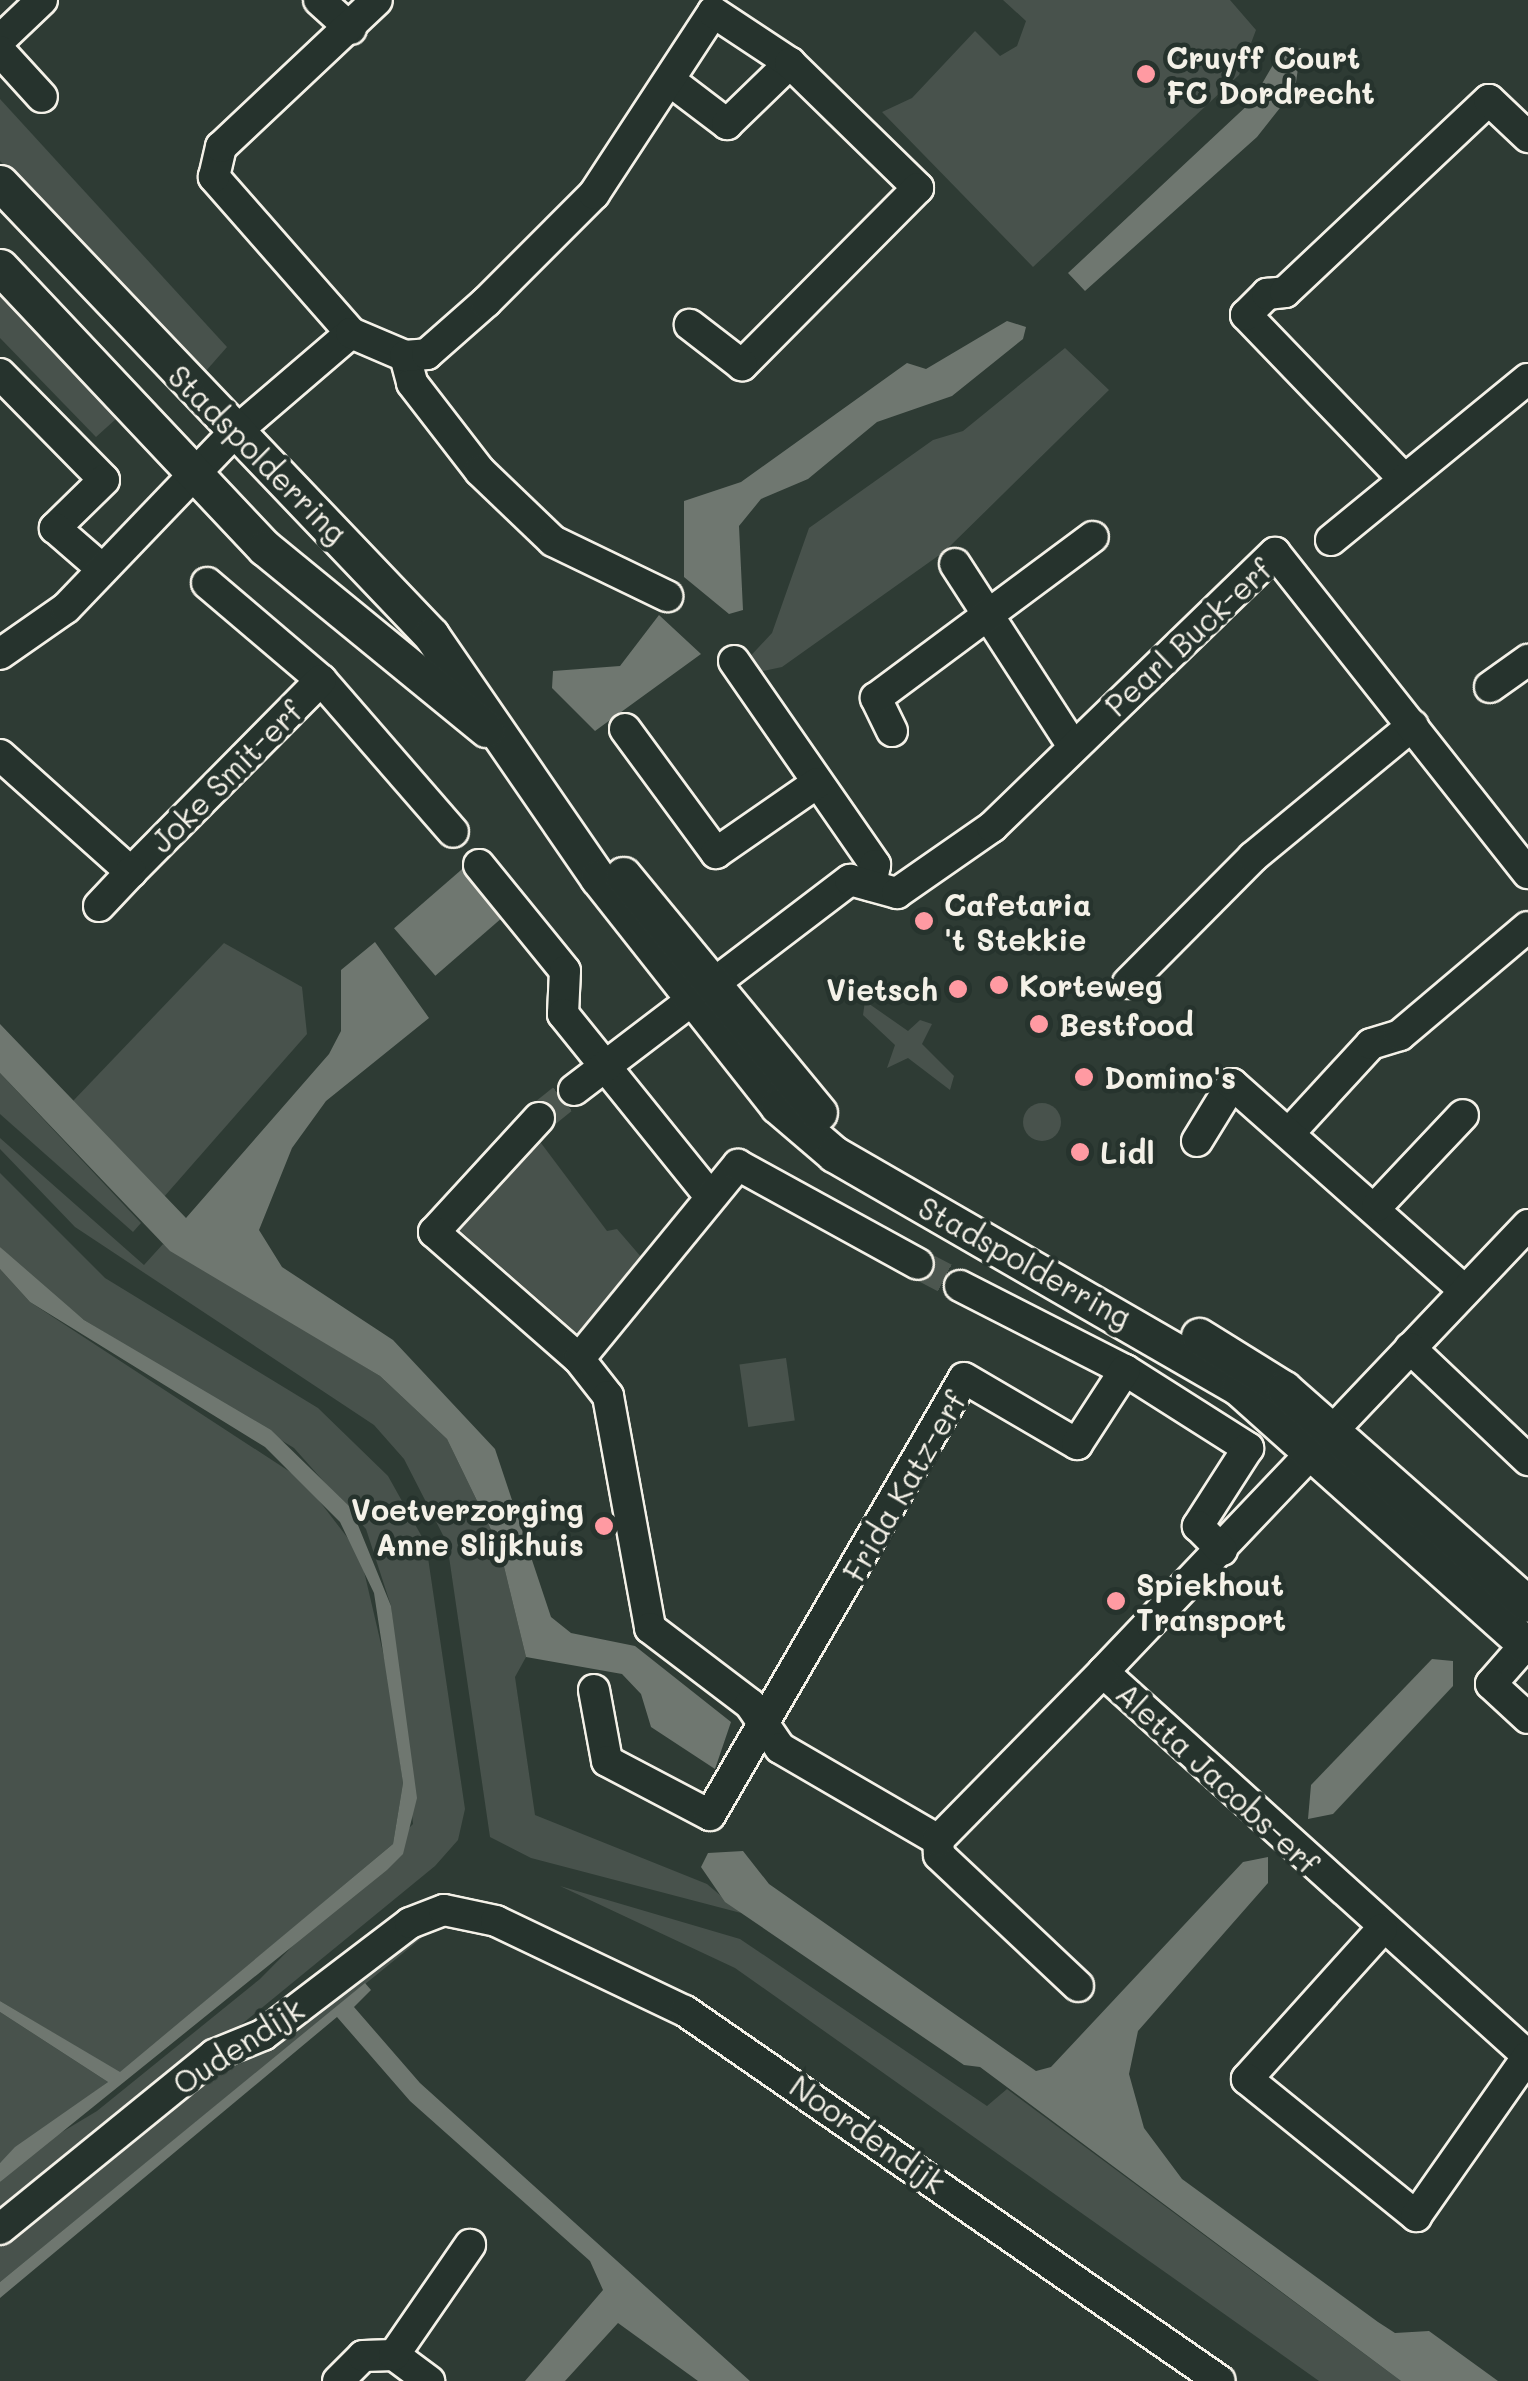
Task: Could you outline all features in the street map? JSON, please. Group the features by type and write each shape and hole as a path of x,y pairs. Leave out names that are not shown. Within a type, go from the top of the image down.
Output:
{"street":[{"path":"0,40 42,0"},
{"path":"319,0 351,29"},
{"path":"376,0 351,29 221,146 214,177 351,333 404,356 427,354 562,231 673,83 714,12 790,62 918,188 742,365 690,325"},
{"path":"0,50 42,97"},
{"path":"673,83 727,124 790,62"},
{"path":"1402,478 1246,316 1267,294 1284,292 1489,100 1528,137"},
{"name":"Stadspolderring","path":"0,183 232,434 432,635 499,738 574,832 605,856 703,991 794,1088 858,1145 1243,1361 1527,1645"},
{"name":"Stadspolderring","path":"0,267 193,478 499,738"},
{"path":"0,654 66,608 232,434 351,333"},
{"path":"404,356 412,383 480,470 553,541 666,596"},
{"path":"0,374 104,480 56,528 101,568"},
{"path":"1330,540 1528,380"},
{"path":"892,731 876,698 1093,537"},
{"name":"Pearl Buck-erf","path":"703,991 850,880 897,893 992,827 1072,745 1274,553 1528,874"},
{"path":"955,564 1072,745"},
{"name":"Joke Smit-erf","path":"207,582 321,680 453,832"},
{"path":"1490,687 1528,660"},
{"path":"734,661 875,865 871,886"},
{"name":"Joke Smit-erf","path":"99,906 321,680"},
{"path":"1128,982 1253,857 1413,725"},
{"path":"625,729 716,853 817,783"},
{"name":"Joke Smit-erf","path":"0,755 131,872"},
{"path":"479,865 565,971 563,1014 708,1194"},
{"path":"1291,1130 1371,1044 1400,1036 1528,927"},
{"path":"574,1090 703,991"},
{"path":"1197,1142 1232,1084 1377,1206 1464,1290"},
{"path":"1377,1206 1463,1115"},
{"path":"539,1118 434,1232 579,1359 614,1414 650,1628 750,1704 764,1731 938,1840"},
{"path":"579,1359 708,1194 738,1165 918,1264"},
{"name":"Aletta Jacobs-erf","path":"1382,1928 1247,2079 1416,2216 1528,2056 1103,1672 1528,1225"},
{"path":"960,1286 1125,1370 1248,1448 1198,1526 1222,1550"},
{"path":"1410,1348 1528,1460"},
{"name":"Frida Katz-erf","path":"764,1731 964,1378 1078,1444 1125,1370"},
{"name":"Stadspolderring","path":"1324,1441 1528,1604"},
{"path":"1527,1645 1490,1684 1528,1718"},
{"path":"1078,1986 939,1855 938,1840 1103,1672"},
{"path":"594,1690 607,1761 710,1815 764,1731"},
{"name":"Oudendijk","path":"0,2229 214,2055 263,2036 410,1923 444,1910 496,1921"},
{"name":"Noordendijk","path":"496,1921 744,2047 1220,2381"},
{"path":"394,2355 470,2245"},
{"path":"338,2381 363,2356 394,2355 429,2381"}],"shaded area":[{"path":"1003,0 1230,0 1256,30 1239,75 1033,267 882,112 912,98 975,31 1000,56 1017,46 1026,21"},
{"path":"1301,48 1295,89 1257,137 1085,291 1068,273 1252,101 1281,51"},
{"path":"0,99 227,347 205,372 0,161"},
{"path":"0,287 117,418 96,437 0,338"},
{"path":"1007,321 1026,327 1023,339 952,396 877,422 808,479 761,499 739,526 743,610 729,614 684,577 684,501 741,482 907,363 926,369"},
{"path":"1065,348 1109,390 945,551 782,667 753,673 744,663 772,633 809,528 933,440 963,431"},
{"path":"659,615 701,654 595,731 552,688 553,671 620,666"},
{"path":"468,864 509,912 435,976 394,928"},
{"path":"375,942 429,1018 326,1101 292,1148 259,1230 282,1267 393,1340 495,1449 551,1617 571,1633 635,1646 731,1722 715,1769 651,1727 641,1694 622,1674 526,1657 499,1546 447,1439 380,1376 170,1251 0,1073 0,1024 186,1218 329,1054 341,1031 341,970"},
{"path":"224,943 302,987 307,1034 163,1198 73,1101"},
{"path":"865,1001 908,1031 920,1020 932,1024 922,1044 954,1076 950,1090 908,1058 887,1068 895,1045 863,1015"},
{"path":"0,1073 141,1223 133,1232 0,1114"},
{"path":"1042,1103 1055,1109 1061,1122 1055,1135 1042,1141 1029,1135 1023,1122 1029,1109"},
{"path":"0,1138 144,1265 163,1244 380,1376 447,1439 499,1546 526,1657 515,1677 535,1815 707,1884 741,1913 531,1858 490,1837 447,1543 404,1459 374,1425 75,1227 0,1149"},
{"path":"538,1139 607,1231 617,1229 642,1258 578,1334 457,1228"},
{"path":"0,1173 105,1278 318,1408 388,1476 426,1544 465,1809 458,1840 435,1866 0,2222 0,2182 22,2156 97,2111 260,1979 413,1824 391,1606 366,1529 294,1448 84,1320 19,1267 0,1247"},
{"path":"0,1247 84,1320 271,1430 351,1508 391,1606 417,1798 403,1854 387,1870 0,2182 0,2163 15,2147 108,2082 0,2012 0,2001 120,2072 393,1844 403,1783 374,1593 340,1522 265,1447 30,1302 0,1269"},
{"path":"0,1269 30,1302 304,1481 360,1554 388,1674 403,1783 393,1844 120,2073 0,2001"},
{"path":"786,1358 795,1420 748,1427 739,1365"},
{"path":"1432,1659 1453,1661 1453,1686 1333,1814 1308,1819 1311,1785"},
{"path":"743,1851 769,1884 1036,2071 1051,2067 1243,1862 1268,1857 1268,1883 1138,2031 1129,2074 1144,2128 1182,2179 1378,2322 1395,2333 1429,2331 1498,2381 1401,2381 980,2067 964,2065 725,1902 701,1867 708,1853"},
{"path":"560,1886 740,1939 987,2106 1007,2089 1401,2381 1319,2381 735,1968"},
{"path":"419,1930 424,1936 0,2282 0,2239 239,2051 291,2034 289,2026"},
{"path":"365,1983 371,1990 354,2007 420,2083 750,2381 698,2381 618,2323 565,2381 525,2381 603,2290 590,2261 410,2101 337,2017 0,2298 0,2282"},
{"path":"0,2012 108,2082 0,2163"}],"tunnel":[{"path":"539,1118 574,1090"},
{"path":"918,1264 960,1286"}],"place":[{"name":"Cruyff Court FC Dordrecht","path":"1146,74"},
{"name":"Cafetaria 't Stekkie","path":"924,921"},
{"name":"Korteweg","path":"999,985"},
{"name":"Vietsch","path":"958,989"},
{"name":"Bestfood","path":"1039,1024"},
{"name":"Domino's","path":"1084,1077"},
{"name":"Lidl","path":"1080,1152"},
{"name":"Voetverzorging Anne Slijkhuis","path":"604,1526"},
{"name":"Spiekhout Transport","path":"1116,1601"}]}
